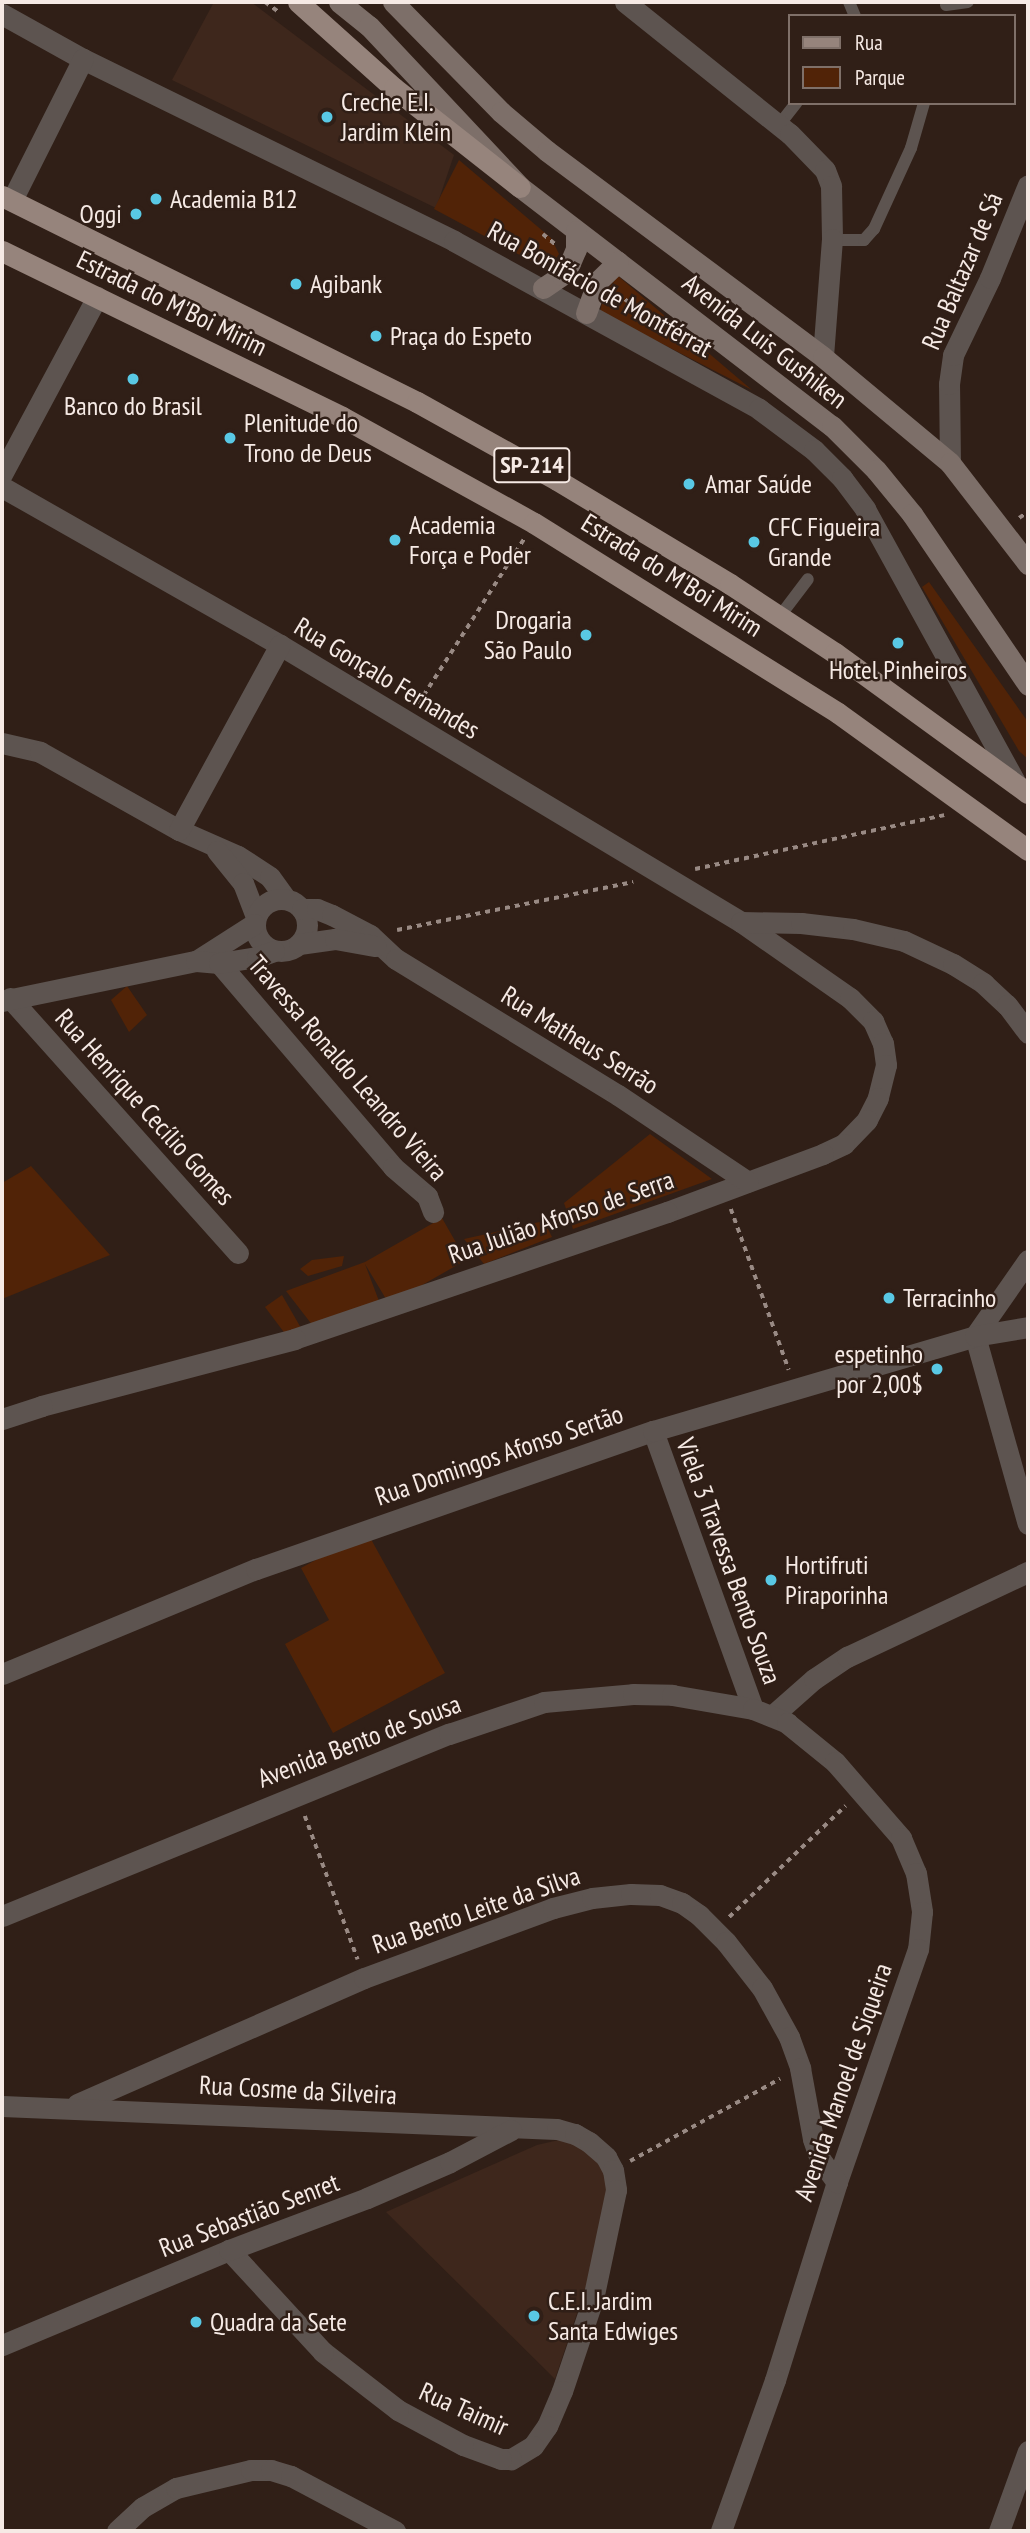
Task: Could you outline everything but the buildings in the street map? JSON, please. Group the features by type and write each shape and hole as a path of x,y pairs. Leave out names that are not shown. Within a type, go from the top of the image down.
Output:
{"main road":[{"path":"298,2 394,88 520,187"},
{"name":"Avenida Luis Gushiken","path":"339,2 369,26 520,187 832,426 876,470 912,514 1028,685"},
{"name":"Avenida Luis Gushiken","path":"393,2 491,103 547,151 823,357 950,463 1028,564"},
{"name":"Estrada do M'Boi Mirim","path":"7,198 417,402 558,480 779,616 901,699 1022,788"},
{"path":"543,288 562,275 570,263 576,248 576,231"},
{"name":"Estrada do M'Boi Mirim","path":"2,251 342,417 534,523 838,713 1028,850"},
{"path":"586,313 597,282 618,262"}],"street":[{"path":"625,2 779,125 825,170 831,186 831,240 823,357"},
{"name":"Rua Bonifácio de Montférrat","path":"2,14 83,59 454,241 543,288 759,409 814,450 842,478 865,509 1022,788"},
{"path":"7,198 83,59"},
{"name":"Rua Baltazar de Sá","path":"950,463 948,384 953,355 990,278 1028,185"},
{"path":"2,474 97,298"},
{"name":"Rua Gonçalo Fernandes","path":"2,487 280,645 405,723 741,922"},
{"path":"179,830 280,645"},
{"path":"2,743 40,752 179,830 238,856 270,877 294,904 307,927 299,944 292,949 219,963 196,961 6,999"},
{"path":"214,847 243,883 260,941 274,951"},
{"path":"196,961 255,920 267,902 294,904"},
{"name":"Rua Matheus Serrão","path":"294,904 332,915 370,935 396,960 618,1095 748,1182"},
{"path":"741,922 801,923 853,929 904,941 953,964 983,983 1007,1005 1028,1033"},
{"name":"Rua Julião Afonso de Serra","path":"2,1419 295,1339 724,1191 844,1144 867,1120 878,1098 886,1065 883,1043 873,1021 850,998 741,922"},
{"name":"Rua Matheus Serrão","path":"299,944 335,939 381,947"},
{"name":"Travessa Ronaldo Leandro Vieira","path":"219,963 393,1167 427,1196 433,1212"},
{"name":"Rua Henrique Cecílio Gomes","path":"6,999 238,1253"},
{"path":"1028,1260 975,1336 1028,1524"},
{"name":"Rua Domingos Afonso Sertão","path":"2,1674 256,1569 653,1432 975,1336 1028,1327"},
{"name":"Viela 3 Travessa Bento Souza","path":"653,1432 762,1712"},
{"path":"762,1712 846,1657 1028,1572"},
{"name":"Avenida Bento de Sousa","path":"2,1916 449,1734 544,1702 632,1694 672,1695 762,1712"},
{"name":"Avenida Manoel de Siqueira","path":"721,2531 775,2380 837,2182 900,2009 918,1950 922,1912 916,1873 901,1838 835,1762 798,1730 762,1712"},
{"name":"Rua Bento Leite da Silva","path":"71,2106 364,1978 553,1908 592,1898 631,1894 660,1895 682,1903 714,1930 762,1988 789,2037 800,2068 813,2139 820,2159 837,2182"},
{"name":"Rua Cosme da Silveira","path":"2,2106 71,2106 556,2129 575,2134 589,2142 606,2157 613,2171"},
{"name":"Rua Sebastião Senret","path":"2,2345 229,2250 367,2198 450,2162 513,2129"},
{"name":"Rua Taimir","path":"229,2250 323,2352 398,2410 463,2445 489,2455 511,2459 533,2446 548,2426 562,2391 596,2287 616,2190 613,2171"},
{"path":"999,2531 1028,2451"},
{"path":"117,2531 143,2507 176,2488 251,2470 271,2470 291,2476 394,2531"}],"lane":[{"path":"945,7 968,2"},
{"path":"779,125 794,105"},
{"path":"831,240 864,240 874,229 911,148 923,105"},
{"path":"779,616 808,579"}],"path":[{"path":"405,723 534,523"},
{"path":"724,1191 796,1389"},
{"path":"714,1930 862,1790"},
{"path":"298,1795 364,1978"},
{"path":"613,2171 800,2068"}],"shaded area":[{"name":"Creche E.I. Jardim Klein","path":"214,2 251,2 454,155 436,208 172,80"},
{"name":"C.E.I. Jardim Santa Edwiges","path":"559,2140 583,2146 611,2173 597,2253 555,2379 386,2212 537,2145"}],"green space":[{"path":"459,160 551,238 559,254 551,266 531,261 434,209"},
{"path":"618,276 752,390 600,312 604,294"},
{"path":"929,582 1028,722 1028,759 1019,751 922,587"},
{"path":"127,986 147,1015 129,1032 111,1000"},
{"path":"650,1134 712,1179 573,1229 564,1203"},
{"path":"31,1166 110,1255 2,1299 2,1183"},
{"path":"442,1218 466,1260 389,1304 365,1264 379,1301 313,1326 286,1291 365,1262"},
{"path":"544,1221 552,1237 484,1264 464,1239"},
{"path":"344,1256 342,1266 308,1276 300,1269 312,1260"},
{"path":"282,1295 301,1328 286,1335 265,1307"},
{"path":"367,1532 445,1673 333,1733 285,1644 329,1620 301,1568"}],"place":[{"name":"Creche E.I. Jardim Klein","path":"327,117"},
{"name":"Academia B12","path":"156,199"},
{"name":"Oggi","path":"136,214"},
{"name":"Agibank","path":"296,284"},
{"name":"Praça do Espeto","path":"376,336"},
{"name":"Banco do Brasil","path":"133,379"},
{"name":"Plenitude do Trono de Deus","path":"230,438"},
{"name":"Amar Saúde","path":"689,484"},
{"name":"Academia Força e Poder","path":"395,540"},
{"name":"CFC Figueira Grande","path":"754,542"},
{"name":"Drogaria São Paulo","path":"586,635"},
{"name":"Hotel Pinheiros","path":"898,643"},
{"name":"Terracinho","path":"889,1298"},
{"name":"espetinho por 2,00$","path":"937,1369"},
{"name":"Hortifruti Piraporinha","path":"771,1580"},
{"name":"C.E.I. Jardim Santa Edwiges","path":"534,2316"},
{"name":"Quadra da Sete","path":"196,2322"}]}
